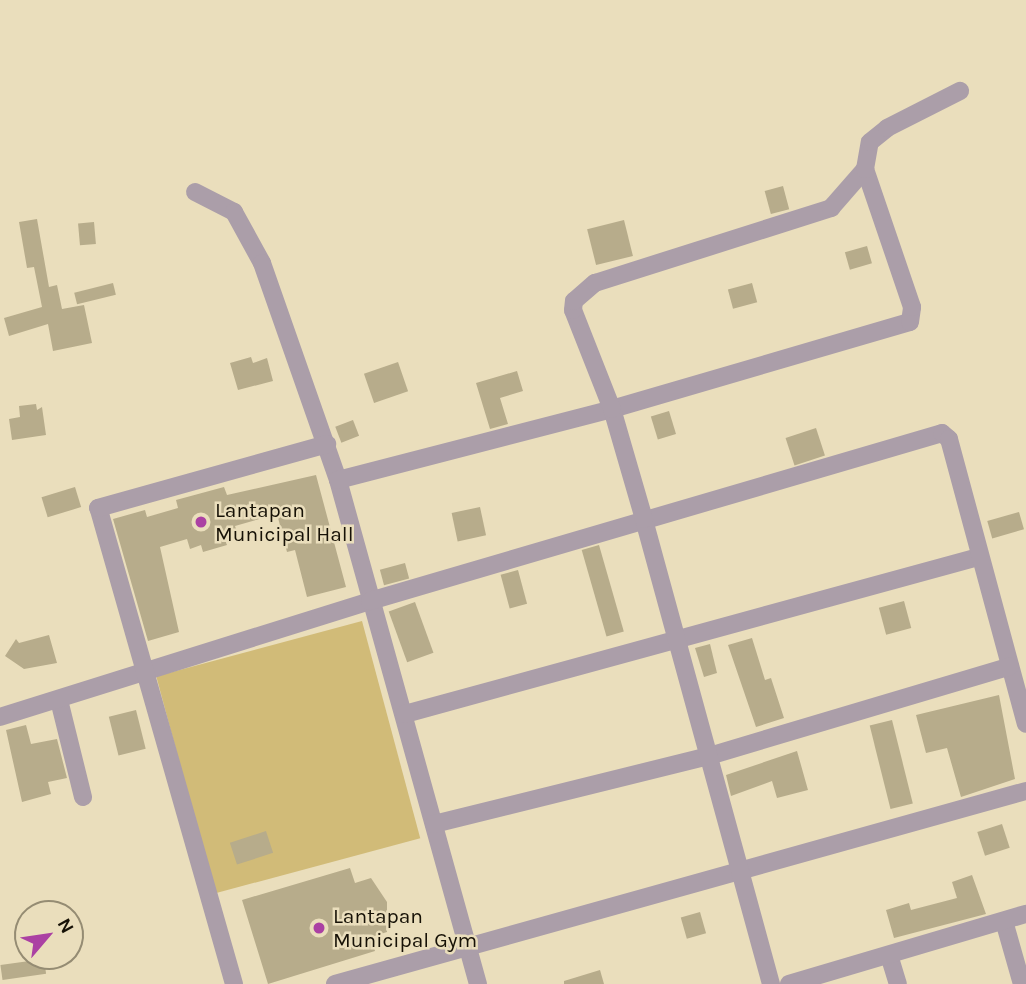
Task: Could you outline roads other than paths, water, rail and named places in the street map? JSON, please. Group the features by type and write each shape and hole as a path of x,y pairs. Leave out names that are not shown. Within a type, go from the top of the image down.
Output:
{"street":[{"path":"338,480 612,410 910,322 912,307 865,169 870,142 887,128 960,90"},
{"path":"771,984 612,410 573,310 582,289 825,211 865,169"},
{"path":"195,192 234,212 247,233 327,444 370,601 405,714 478,984"},
{"path":"0,717 148,673 370,601 942,433 949,439 978,557 1026,724"},
{"path":"234,984 148,673 98,508 327,444"},
{"path":"405,714 677,642 978,557"},
{"path":"433,824 709,756 1010,666"},
{"path":"59,700 83,797"},
{"path":"335,984 1026,791"},
{"path":"789,984 1026,914"},
{"path":"1004,921 1022,984"},
{"path":"889,955 898,984"}],"place":[{"name":"Lantapan Municipal Hall","path":"201,522"},
{"name":"Lantapan Municipal Gym","path":"319,928"}]}
